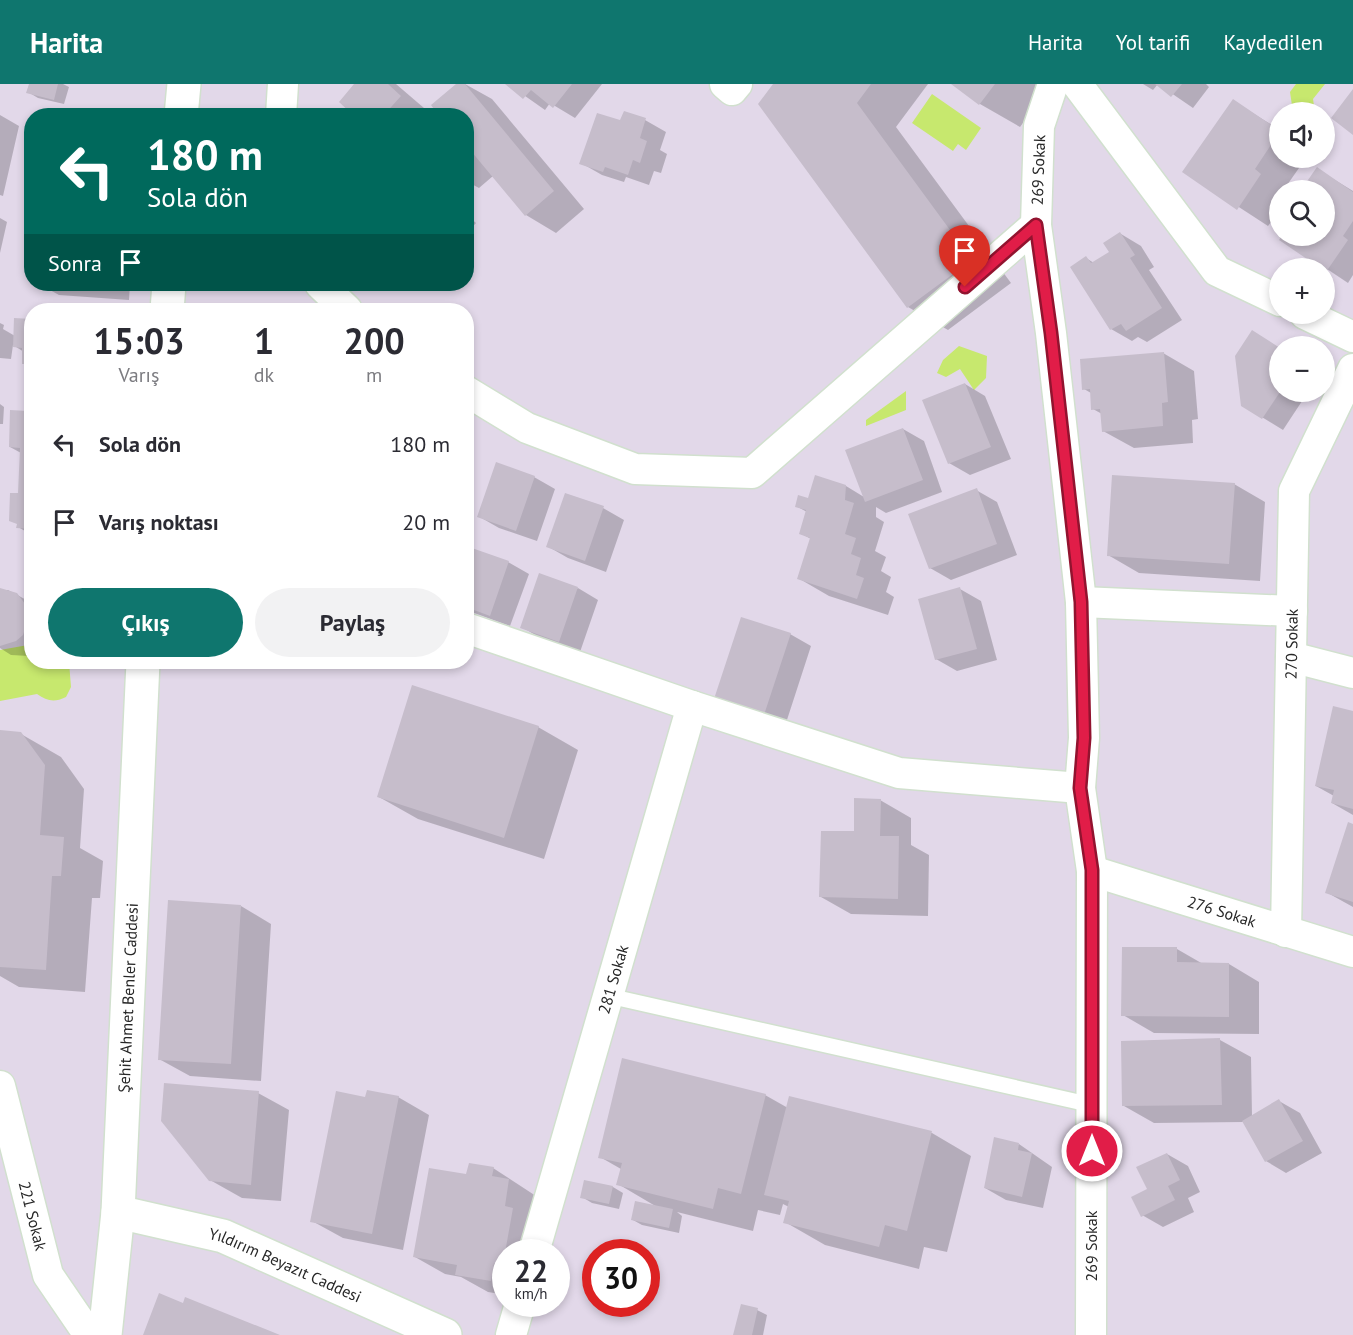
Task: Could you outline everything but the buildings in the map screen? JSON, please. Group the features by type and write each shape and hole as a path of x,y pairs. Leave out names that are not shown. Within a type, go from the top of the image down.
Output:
{"street":[{"path":"182,108 184,84"},
{"path":"282,108 283,84"},
{"path":"725,84 732,90 737,84"},
{"name":"269 Sokak","path":"1053,84 1039,126 1036,225 1051,333 1081,602 1084,738 1080,788 1092,870 1091,1335"},
{"path":"1077,84 1217,271 1269,296"},
{"path":"474,396 527,428 636,469 752,473 1036,225"},
{"path":"327,291 340,303"},
{"path":"1326,324 1353,337"},
{"name":"270 Sokak","path":"1286,932 1294,491 1353,369"},
{"path":"1081,602 1292,611"},
{"path":"474,631 692,706 899,773 1080,788"},
{"path":"1291,657 1353,673"},
{"name":"Şehit Ahmet Benler Caddesi","path":"105,1335 118,1212 143,669"},
{"name":"281 Sokak","path":"538,1239 692,706"},
{"name":"276 Sokak","path":"1092,870 1353,952"},
{"name":"221 Sokak","path":"0,1086 48,1275 89,1335"},
{"name":"Yıldırım Beyazıt Caddesi","path":"118,1212 223,1236 445,1335"},
{"path":"511,1335 516,1317"}],"lane":[{"path":"609,996 1092,1106"}],"shaded area":[{"path":"1296,84 1325,84 1313,99 1313,102 1292,102 1290,92"},
{"path":"932,94 981,128 966,150 958,144 953,151 912,123"},
{"path":"959,346 987,356 986,378 974,390 960,369 946,377 937,373 943,360"},
{"path":"906,391 906,410 866,426 866,420"},
{"path":"24,646 24,669 70,669 71,687 66,697 54,701 37,694 0,701 0,650"}],"route":[{"path":"965,287 1036,225 1051,333 1081,602 1084,738 1080,788 1092,870 1092,1151"}]}
